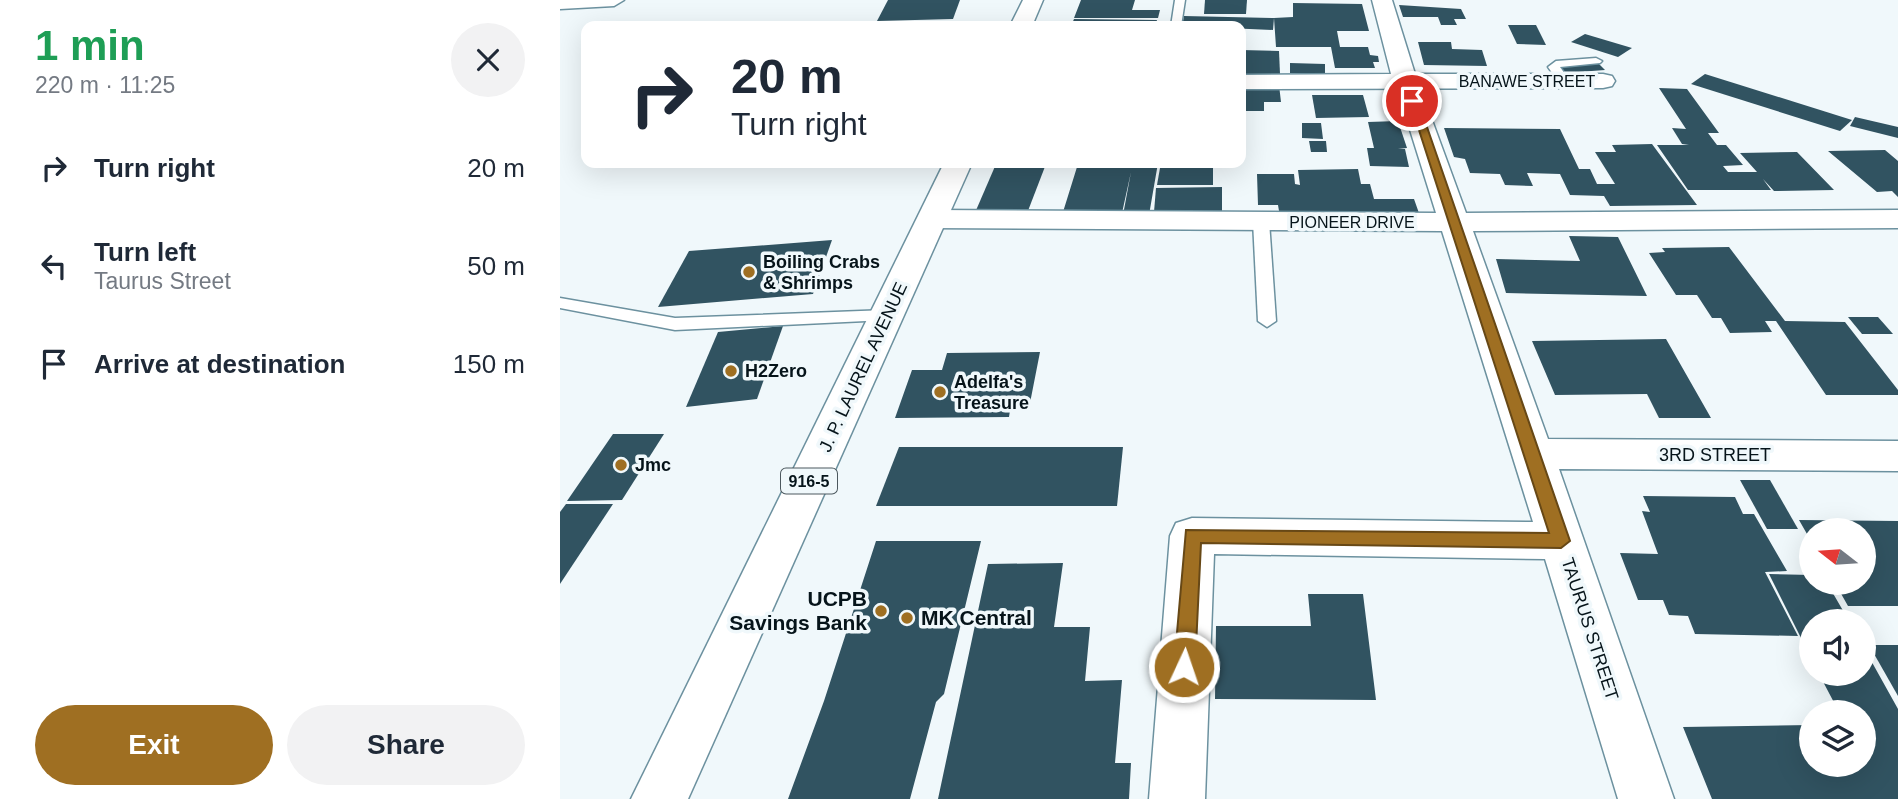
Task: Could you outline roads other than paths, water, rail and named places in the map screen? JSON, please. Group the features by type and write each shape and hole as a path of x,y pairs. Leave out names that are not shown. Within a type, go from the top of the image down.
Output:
{"street":[{"path":"560,3 614,0"},
{"path":"1023,21 1033,0"},
{"name":"TAURUS STREET","path":"1382,0 1409,91 1533,454 1646,799"},
{"name":"BANAWE STREET","path":"1246,82 1409,91 1564,81 1600,71"},
{"name":"J. P. LAUREL AVENUE","path":"659,799 956,168"},
{"name":"PIONEER DRIVE","path":"932,219 1453,222 1898,219"},
{"name":"3RD STREET","path":"1533,454 1898,456"},
{"path":"1177,799 1192,536 1561,541"}],"lane":[{"path":"1177,21 1180,0"},
{"path":"1261,221 1267,321"},
{"path":"560,303 674,324 887,315"}],"place":[{"name":"Boiling Crabs & Shrimps","path":"749,272"},
{"name":"H2Zero","path":"731,371"},
{"name":"Adelfa's Treasure","path":"940,392"},
{"name":"Jmc","path":"621,465"},
{"name":"UCPB Savings Bank","path":"881,611"},
{"name":"MK Central","path":"907,618"}]}
